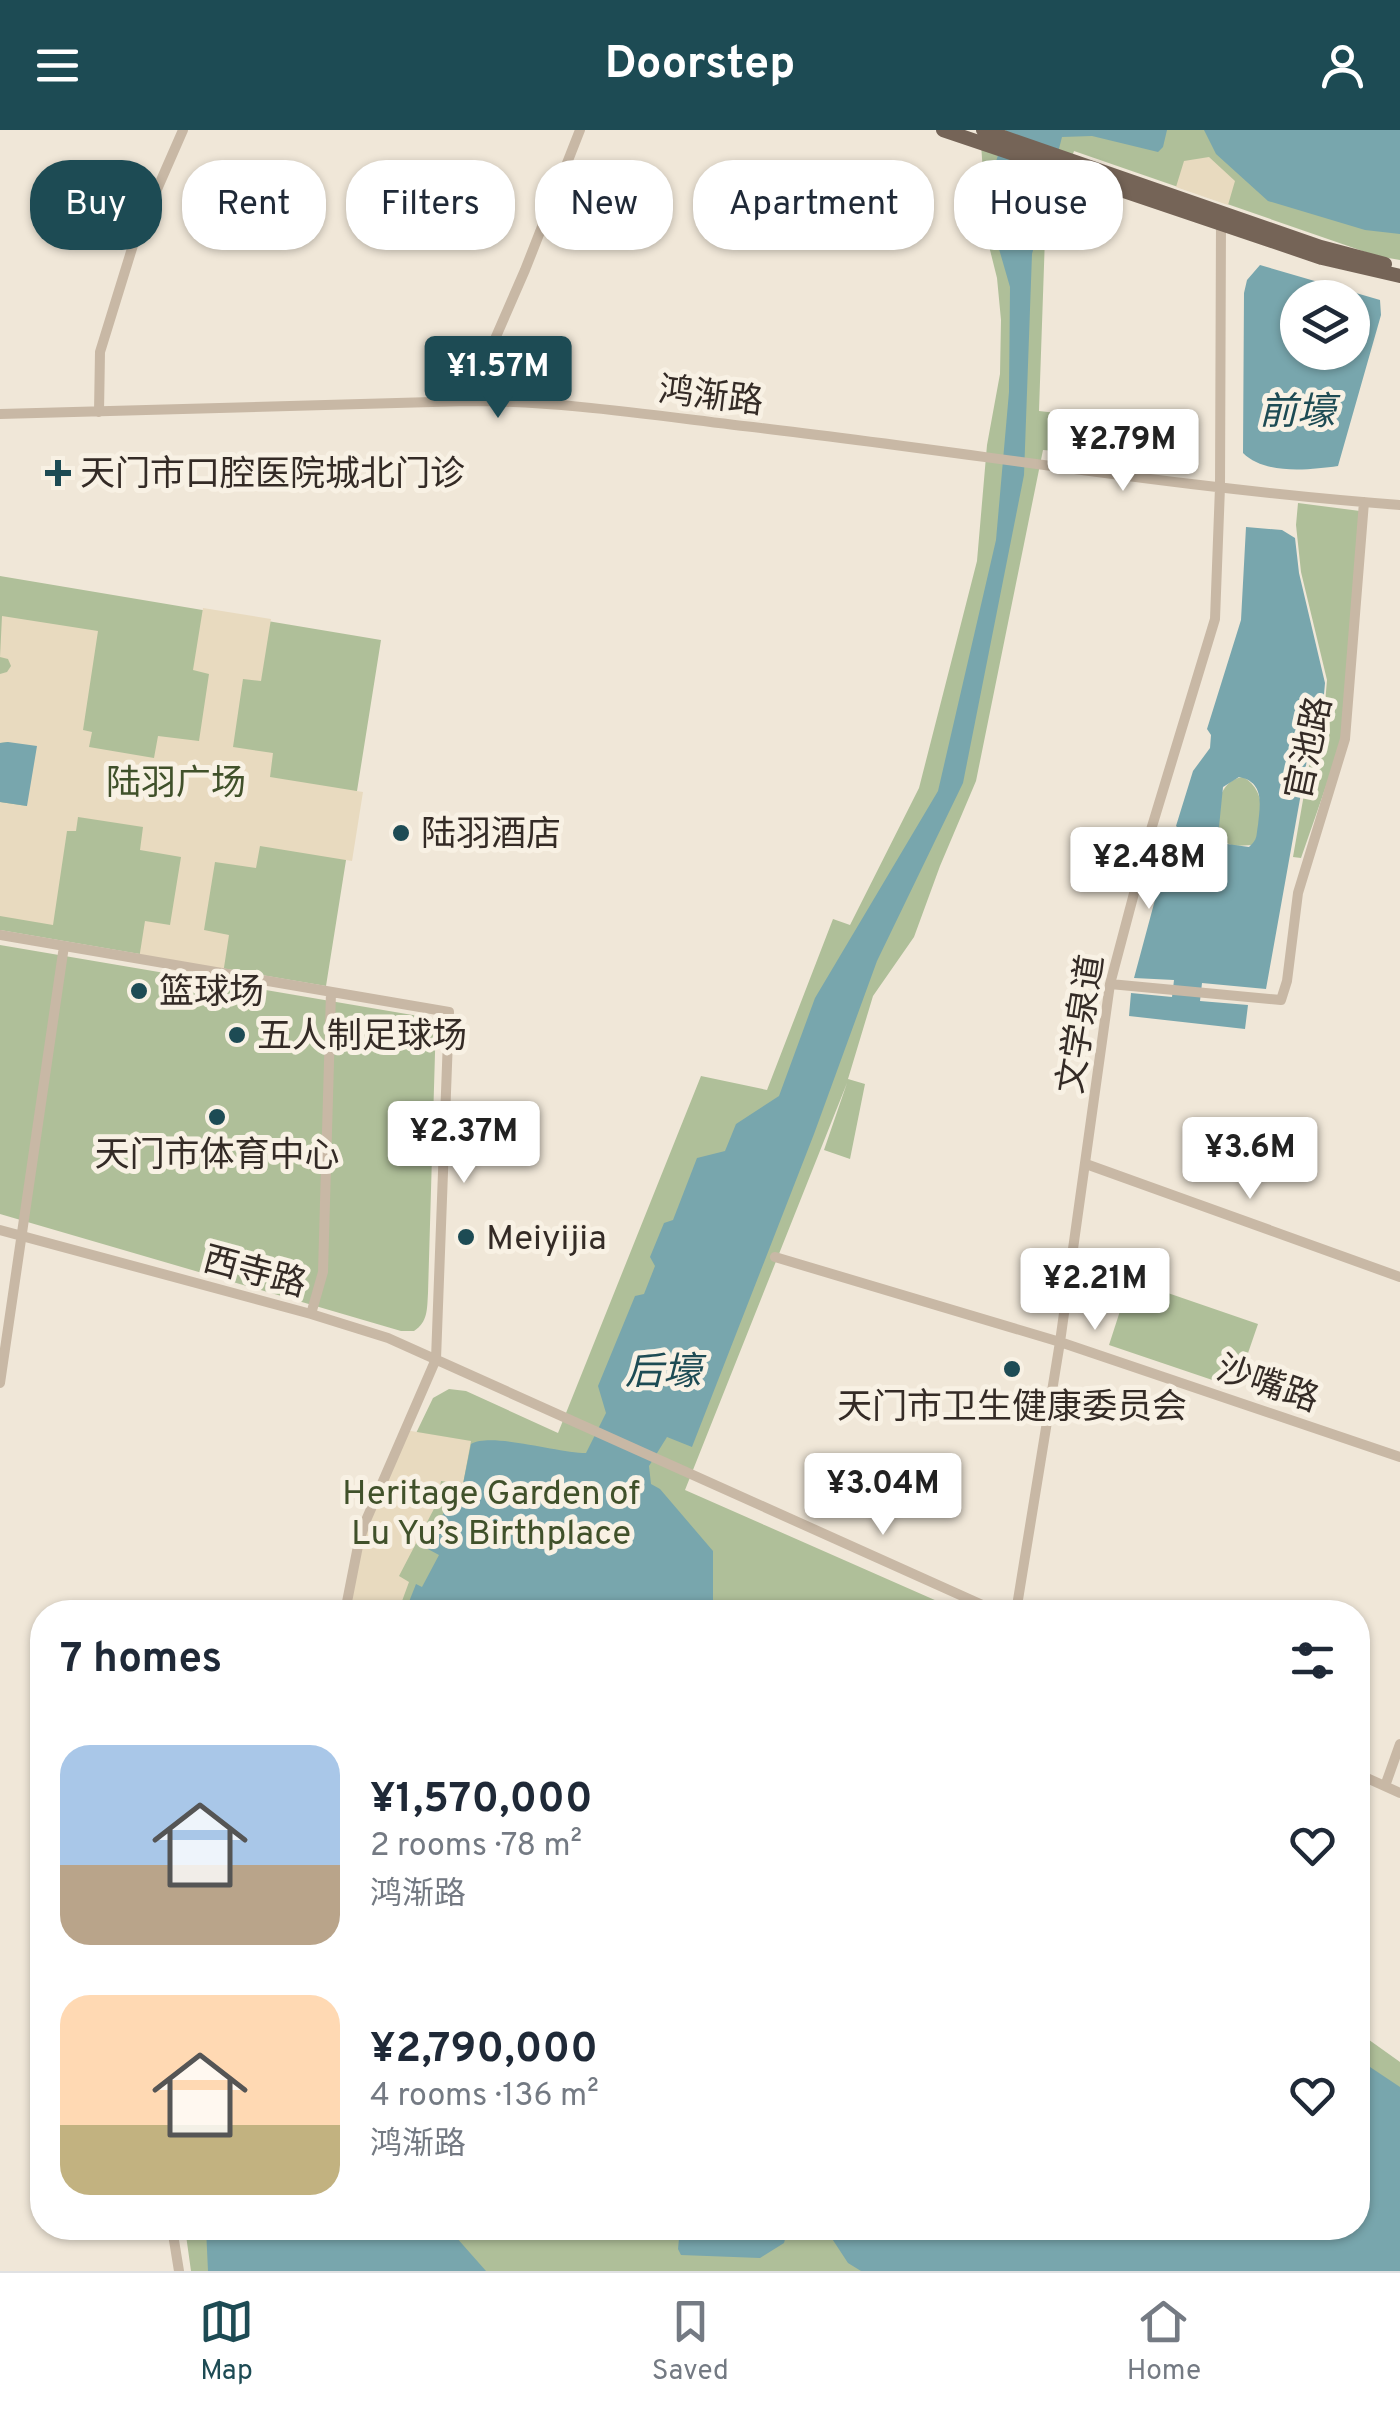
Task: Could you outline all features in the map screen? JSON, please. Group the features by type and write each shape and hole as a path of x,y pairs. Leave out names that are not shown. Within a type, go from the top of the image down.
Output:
{"main road":[{"path":"944,130 1154,196 1341,263 1400,276"},
{"path":"983,130 1154,196"},
{"path":"1221,219 1400,266"}],"street":[{"path":"99,412 100,352 134,242 184,130"},
{"path":"468,402 580,130"},
{"name":"文学泉道","path":"1018,1600 1060,1342 1110,984 1150,833 1215,618 1220,487 1221,219"},
{"name":"鸿渐路","path":"0,414 544,402 1220,487"},
{"path":"1220,487 1400,505"},
{"name":"官池路","path":"1110,984 1281,1000 1298,893 1344,740 1364,502"},
{"path":"0,935 448,1012 436,1359 366,1518 348,1600"},
{"path":"0,1382 64,946"},
{"path":"311,1314 323,1272 331,992"},
{"path":"1086,1164 1400,1277"},
{"name":"西寺路","path":"0,1230 388,1338 971,1600"},
{"name":"沙嘴路","path":"775,1258 1060,1342 1400,1457"},
{"path":"1385,1786 1400,1744"},
{"path":"1370,1779 1400,1793"},
{"path":"174,2240 178,2271"}],"green space":[{"name":"Heritage Garden of Lu Yu’s Birthplace","path":"980,130 1400,130 1400,260 1377,256 1123,168 1123,160 1100,160 1074,151 1071,160 982,160"},
{"name":"Heritage Garden of Lu Yu’s Birthplace","path":"990,250 1045,250 1039,411 1057,413 1056,451 1043,450 976,781 914,937 873,996 848,1079 865,1084 850,1159 824,1150 847,1083 685,1490 935,1600 358,1600 376,1516 433,1398 449,1389 466,1391 558,1433 701,1076 767,1090 833,919 850,925 919,788 977,561 987,445 1000,374 997,278"},
{"path":"1298,503 1360,511 1341,743 1301,858 1293,857 1313,743 1322,739 1327,680 1301,572"},
{"name":"陆羽广场","path":"0,576 381,640 326,986 0,930"},
{"path":"1243,777 1260,799 1260,827 1253,845 1234,846 1224,842 1218,823 1219,803 1227,785"},
{"name":"天门市体育中心","path":"0,945 436,1019 428,1299 422,1324 414,1331 401,1331 0,1214"},
{"path":"1130,1280 1258,1324 1236,1388 1109,1345"},
{"path":"1370,2041 1400,2062 1400,2271 191,2271 187,2240 1370,2240"}],"shaded area":[{"path":"1209,157 1235,181 1228,205 1176,187 1184,161"},
{"path":"203,608 271,619 261,681 243,679 233,747 273,753 270,777 363,792 352,861 260,846 256,868 215,862 204,930 229,935 223,974 139,959 145,921 170,925 181,857 140,850 143,827 78,817 76,831 67,831 53,925 0,916 0,802 27,806 8,742 0,743 0,674 11,666 8,659 0,657 2,616 98,631 83,730 92,732 89,747 154,758 158,736 199,741 209,674 193,670"},
{"path":"405,1430 471,1441 463,1484 441,1481 437,1503 399,1576 409,1582 402,1600 347,1600 353,1568"}],"water":[{"name":"后壕","path":"1006,130 1167,130 1158,152 1092,136 1062,137 1056,160 996,160"},
{"path":"1204,130 1400,130 1400,234 1365,230 1268,201 1216,154"},
{"name":"后壕","path":"999,250 1033,250 1024,475 963,783 877,961 692,1447 667,1437 649,1466 651,1484 660,1489 713,1551 713,1600 410,1600 416,1584 422,1587 439,1555 426,1548 447,1506 452,1482 463,1484 471,1444 494,1440 586,1453 606,1413 598,1386 635,1296 644,1294 655,1266 650,1257 664,1223 673,1220 697,1158 725,1151 736,1124 779,1096 815,998 938,791 996,540 1009,392 1010,287"},
{"name":"前壕","path":"1260,265 1311,280 1280,280 1280,370 1365,370 1338,466 1275,468 1243,453 1247,280"},
{"name":"前壕","path":"1370,297 1380,300 1381,315 1370,354"},
{"name":"前壕","path":"1246,527 1282,530 1295,538 1299,573 1325,683 1320,739 1310,743 1266,989 1202,983 1200,1001 1248,1005 1245,1029 1129,1016 1131,993 1172,997 1174,980 1134,978 1170,844 1178,844 1182,832 1176,826 1193,771 1210,748 1211,735 1207,729 1241,620","holes":["1239,777 1247,780 1259,795 1256,837 1249,847 1227,844 1219,827 1223,787"]},
{"path":"0,743 37,746 27,806 0,802"},
{"path":"1370,2067 1400,2087 1400,2271 861,2271 848,2263 833,2240 1370,2240"},
{"path":"207,2240 459,2240 486,2271 208,2271"},
{"path":"679,2240 785,2240 760,2258 681,2255"}],"place":[{"name":"天门市口腔医院城北门诊","path":"58,473"},
{"name":"陆羽酒店","path":"401,833"},
{"name":"篮球场","path":"139,991"},
{"name":"五人制足球场","path":"237,1035"},
{"name":"天门市体育中心","path":"217,1117"},
{"name":"Meiyijia","path":"466,1237"},
{"name":"天门市卫生健康委员会","path":"1012,1369"}]}
